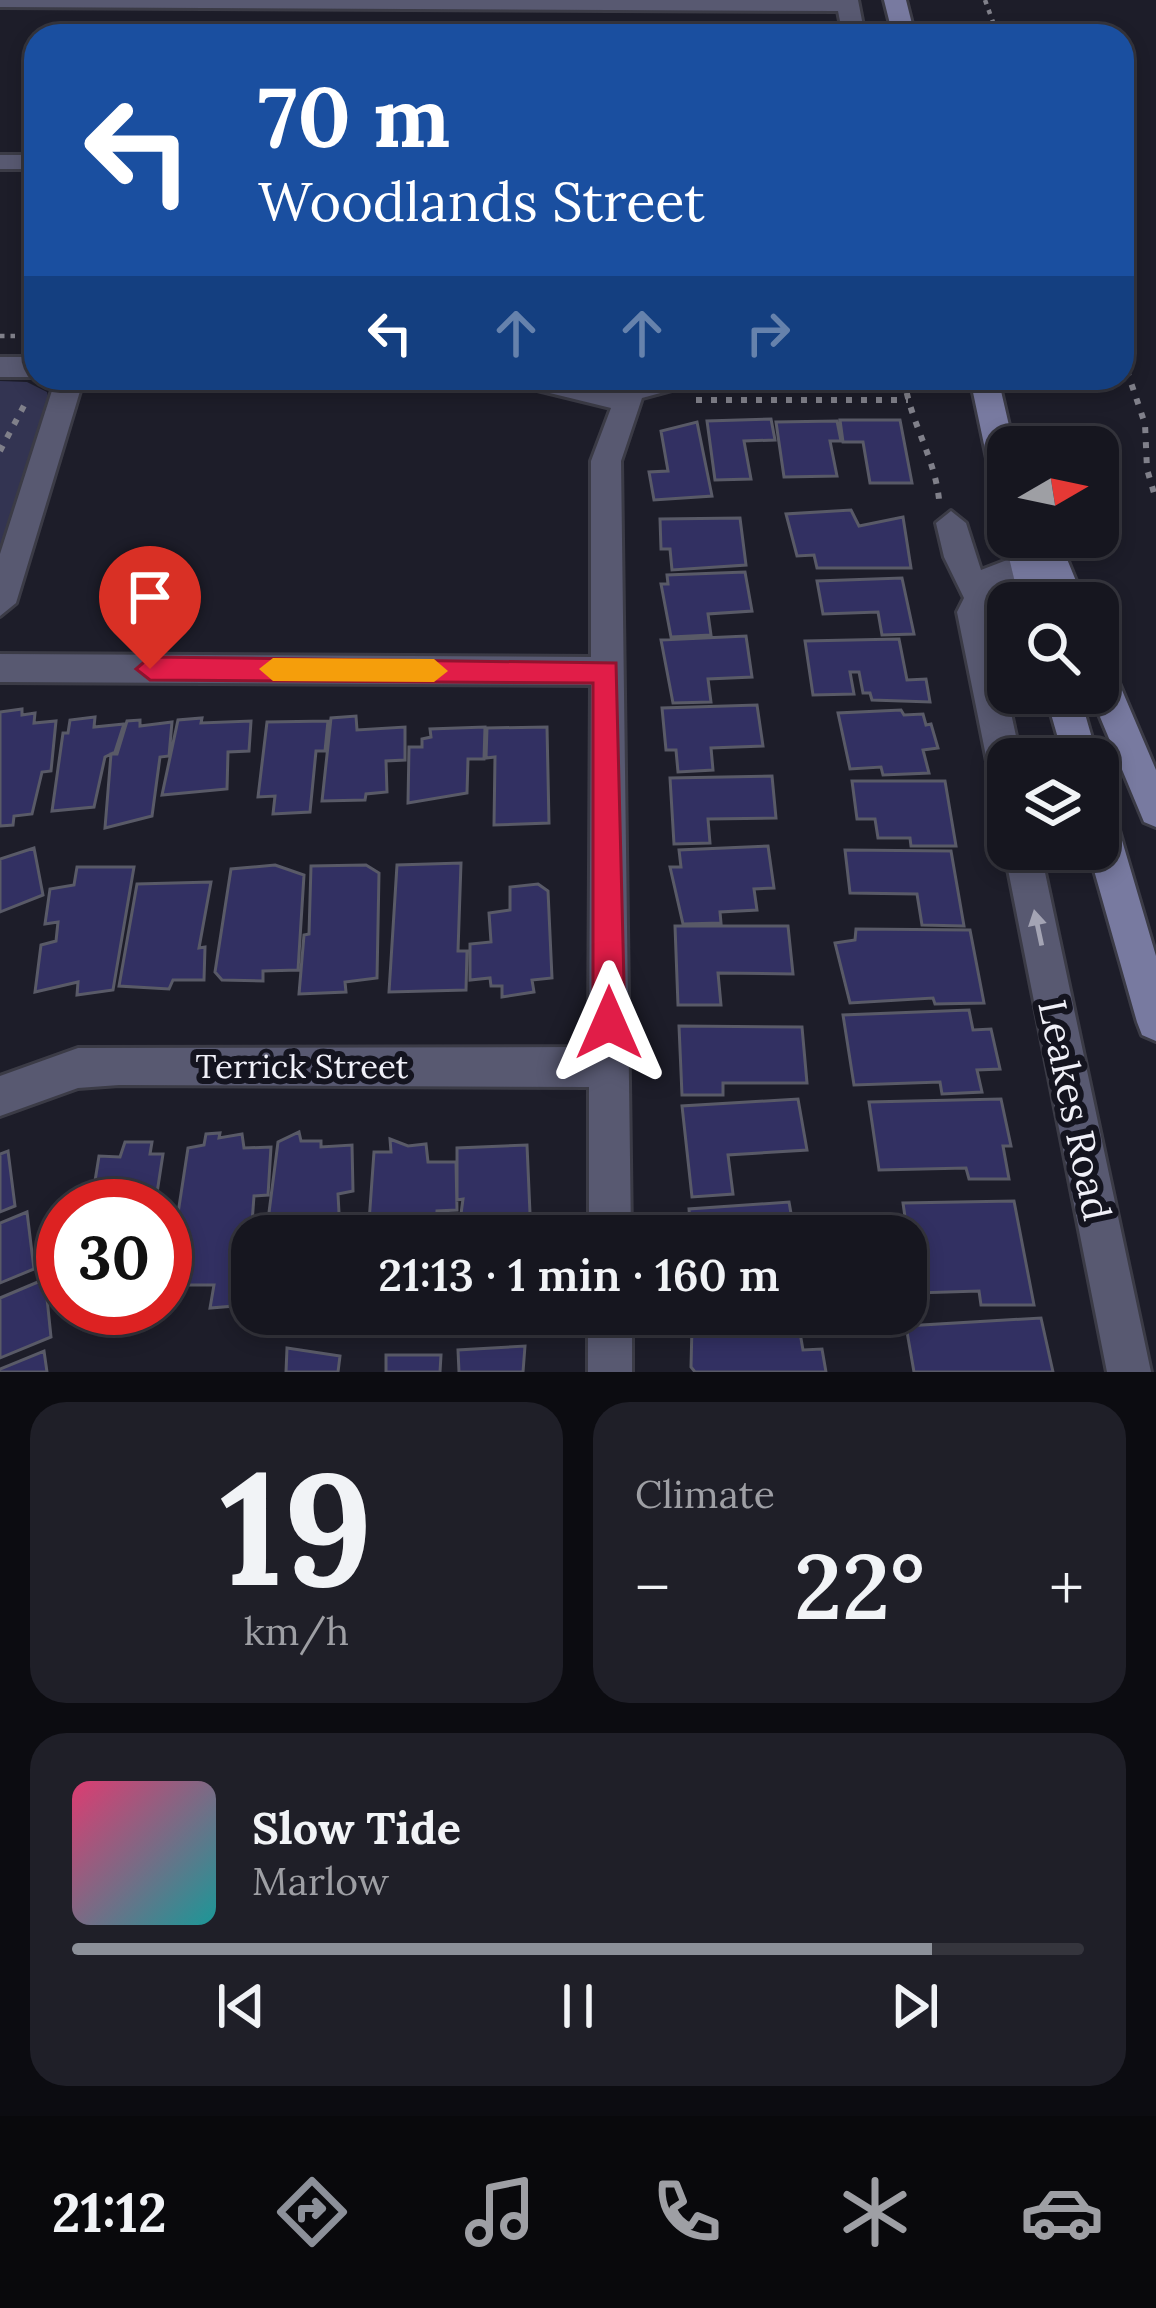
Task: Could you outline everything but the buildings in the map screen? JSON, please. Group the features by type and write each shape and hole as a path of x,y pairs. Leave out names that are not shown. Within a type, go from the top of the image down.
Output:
{"main road":[{"path":"988,390 995,426"},
{"path":"989,390 1002,426"},
{"path":"1116,714 1156,811"},
{"path":"1112,870 1156,1022"}],"street":[{"path":"0,2 847,3"},
{"path":"0,603 67,390"},
{"path":"46,463 86,390"},
{"path":"574,390 606,461"},
{"path":"586,390 610,399 629,390"},
{"path":"610,1215 606,461 636,390"},
{"path":"951,523 975,603 1000,738"},
{"path":"975,603 988,580 1014,558"},
{"path":"0,668 606,671"},
{"name":"Leakes Road","path":"1026,870 1129,1372"},
{"name":"Terrick Street","path":"0,1096 93,1066 610,1067"},
{"path":"610,1335 610,1372"}],"path":[{"path":"703,390 908,400"},
{"path":"1134,390 1145,424 1147,470 1156,500"},
{"path":"0,451 28,400"}],"shaded area":[{"path":"0,381 24,382 24,390 47,392 50,404 0,560"}],"slow traffic":[{"path":"273,669 434,671"}],"route":[{"path":"150,669 606,671 609,1023"}]}
